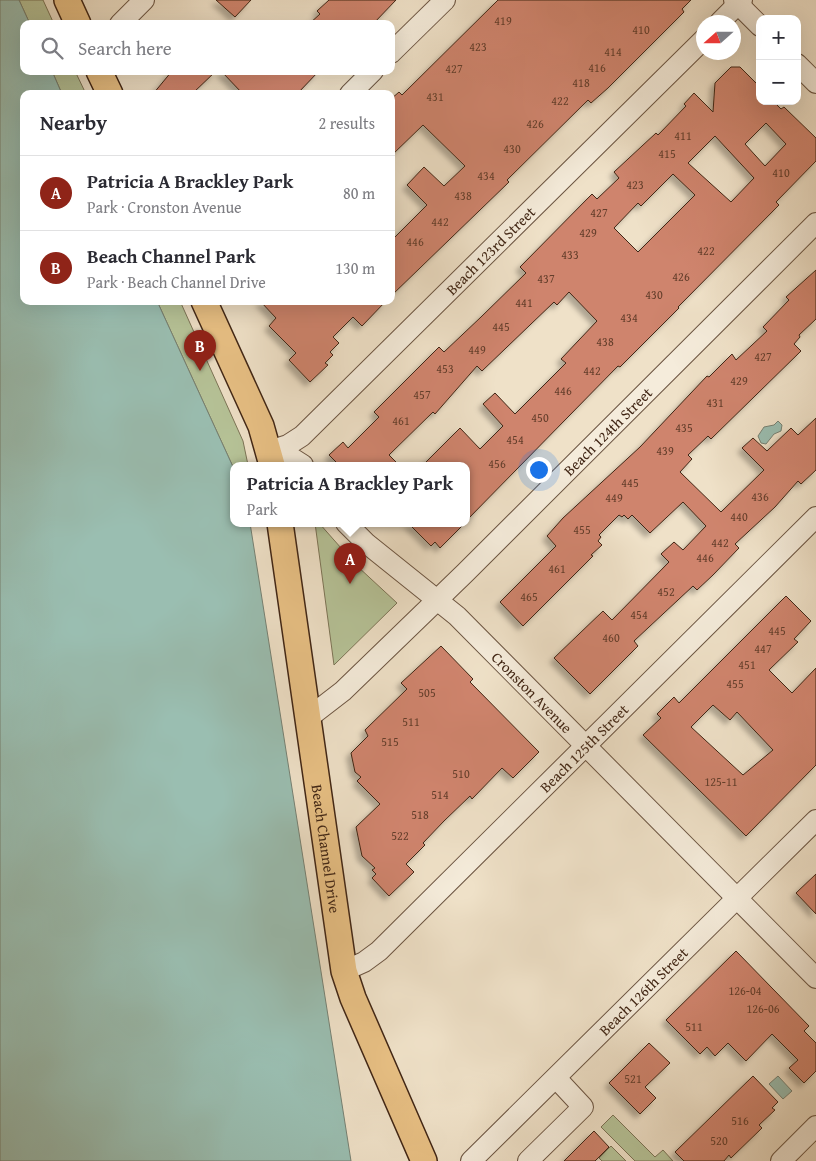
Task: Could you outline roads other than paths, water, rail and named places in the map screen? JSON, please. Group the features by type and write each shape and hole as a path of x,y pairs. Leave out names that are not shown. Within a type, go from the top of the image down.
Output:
{"main road":[{"path":"67,0 76,20"},
{"path":"102,75 108,90"},
{"path":"206,305 260,426 270,458"},
{"name":"Beach Channel Drive","path":"281,527 344,971 353,998 424,1161"}],"street":[{"path":"124,20 144,0"},
{"path":"395,49 445,0"},
{"path":"726,15 738,1 756,21"},
{"name":"Beach 123rd Street","path":"270,458 302,436 696,47"},
{"path":"801,68 816,83"},
{"path":"354,90 369,75"},
{"name":"Beach 124th Street","path":"308,718 343,691 438,599 816,223"},
{"path":"270,458 292,458 298,462"},
{"name":"Beach 125th Street","path":"344,971 364,962 379,951 816,517"},
{"name":"Cronston Avenue","path":"350,527 366,543 438,599 816,978"},
{"name":"Beach 126th Street","path":"475,1160 816,820"},
{"path":"528,1161 583,1107 556,1078"},
{"path":"781,1161 816,1126"}],"water":[{"path":"0,0 19,0 28,20 20,20 20,75 54,75 60,90 20,90 20,305 159,305 231,462 230,527 251,527 351,1161 0,1161"},
{"path":"778,421 782,425 781,431 774,434 766,444 761,443 758,436 764,427 774,425"},
{"path":"778,1076 792,1091 783,1099 769,1084"}],"place":[{"name":"Beach Channel Park","path":"200,371"},
{"name":"Patricia A Brackley Park","path":"350,584"}]}
